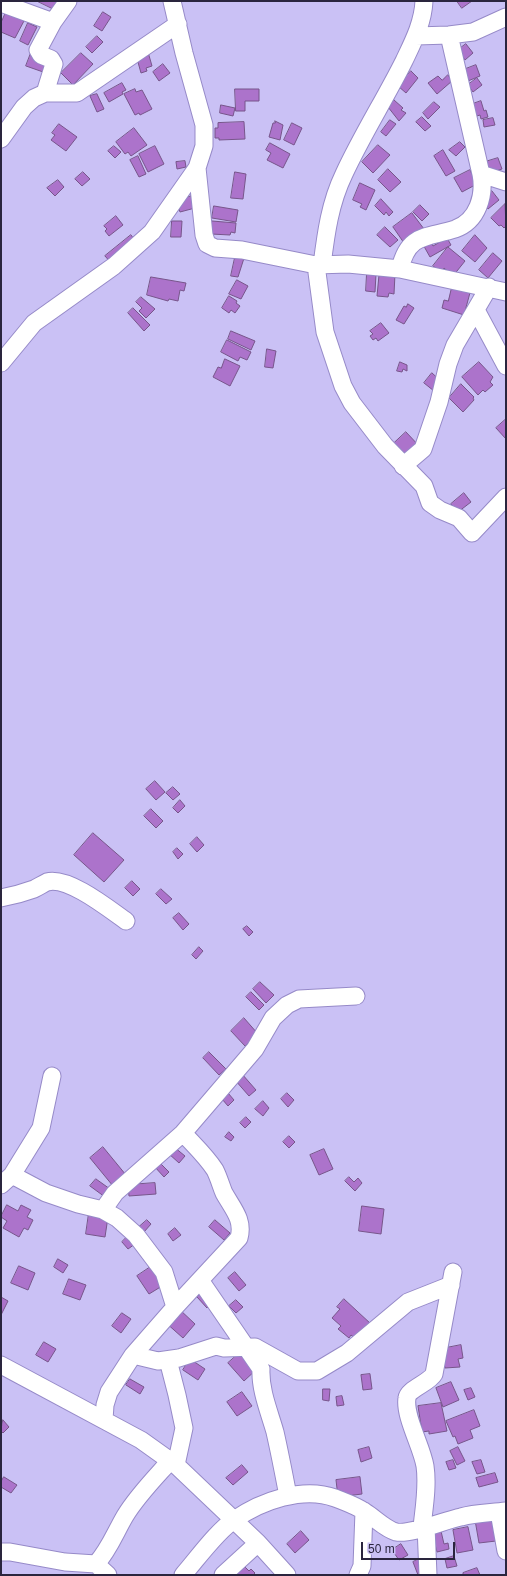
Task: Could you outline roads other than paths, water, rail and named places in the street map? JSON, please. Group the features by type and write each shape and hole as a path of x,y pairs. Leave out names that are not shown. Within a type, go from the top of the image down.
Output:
{"street":[{"path":"45,93 54,64 51,59 41,55 38,50 53,22 68,1"},
{"path":"1,363 34,323 114,266 152,232 197,168 204,146 204,125 184,53 172,1"},
{"path":"424,1 424,12 416,36 390,89 365,132 334,198 319,265 325,332 343,386 366,421 403,466 424,486 430,503 440,510 459,518 472,533 506,497"},
{"path":"1,3 53,22"},
{"path":"416,36 449,35 473,32 506,17"},
{"path":"1,139 24,107 34,98 45,93 77,93 178,24"},
{"path":"400,269 407,250 415,242 424,236 456,228 470,219 482,196 483,185 481,174 449,35"},
{"path":"197,168 204,235 210,246 242,250 319,265 348,264 400,269 489,287 506,292"},
{"path":"481,174 506,182"},
{"path":"403,466 423,449 439,402 448,364 455,344 489,287"},
{"path":"476,310 506,366"},
{"path":"1,898 18,894 47,882 56,881 65,883 91,897 126,921"},
{"path":"103,1210 115,1193 183,1133 255,1049 273,1018 287,1005 299,999 356,996"},
{"path":"52,1076 41,1128 6,1180 78,1204 103,1210 117,1218 136,1235 164,1272 175,1307"},
{"path":"104,1420 108,1392 133,1355 239,1238 241,1225 215,1171 183,1133"},
{"path":"133,1355 158,1361 168,1360 216,1346 245,1348 254,1347 298,1371 317,1371 347,1353 394,1312 408,1302 452,1279 434,1374 430,1380 410,1393 407,1398 409,1411 425,1465 426,1478 424,1527 428,1575"},
{"path":"200,1280 245,1348 261,1369 260,1383 277,1440 288,1496"},
{"path":"1,1552 10,1552 65,1562 102,1571 107,1552 125,1517 140,1495 173,1463 184,1428 168,1360"},
{"path":"1,1365 141,1440 173,1463 258,1543 287,1575"},
{"path":"183,1575 233,1520 261,1505 288,1496 324,1495 364,1511 383,1525 396,1532 410,1531 463,1516 502,1512 506,1551"},
{"path":"358,1575 362,1566 364,1511"},
{"path":"223,1575 258,1543"}]}
